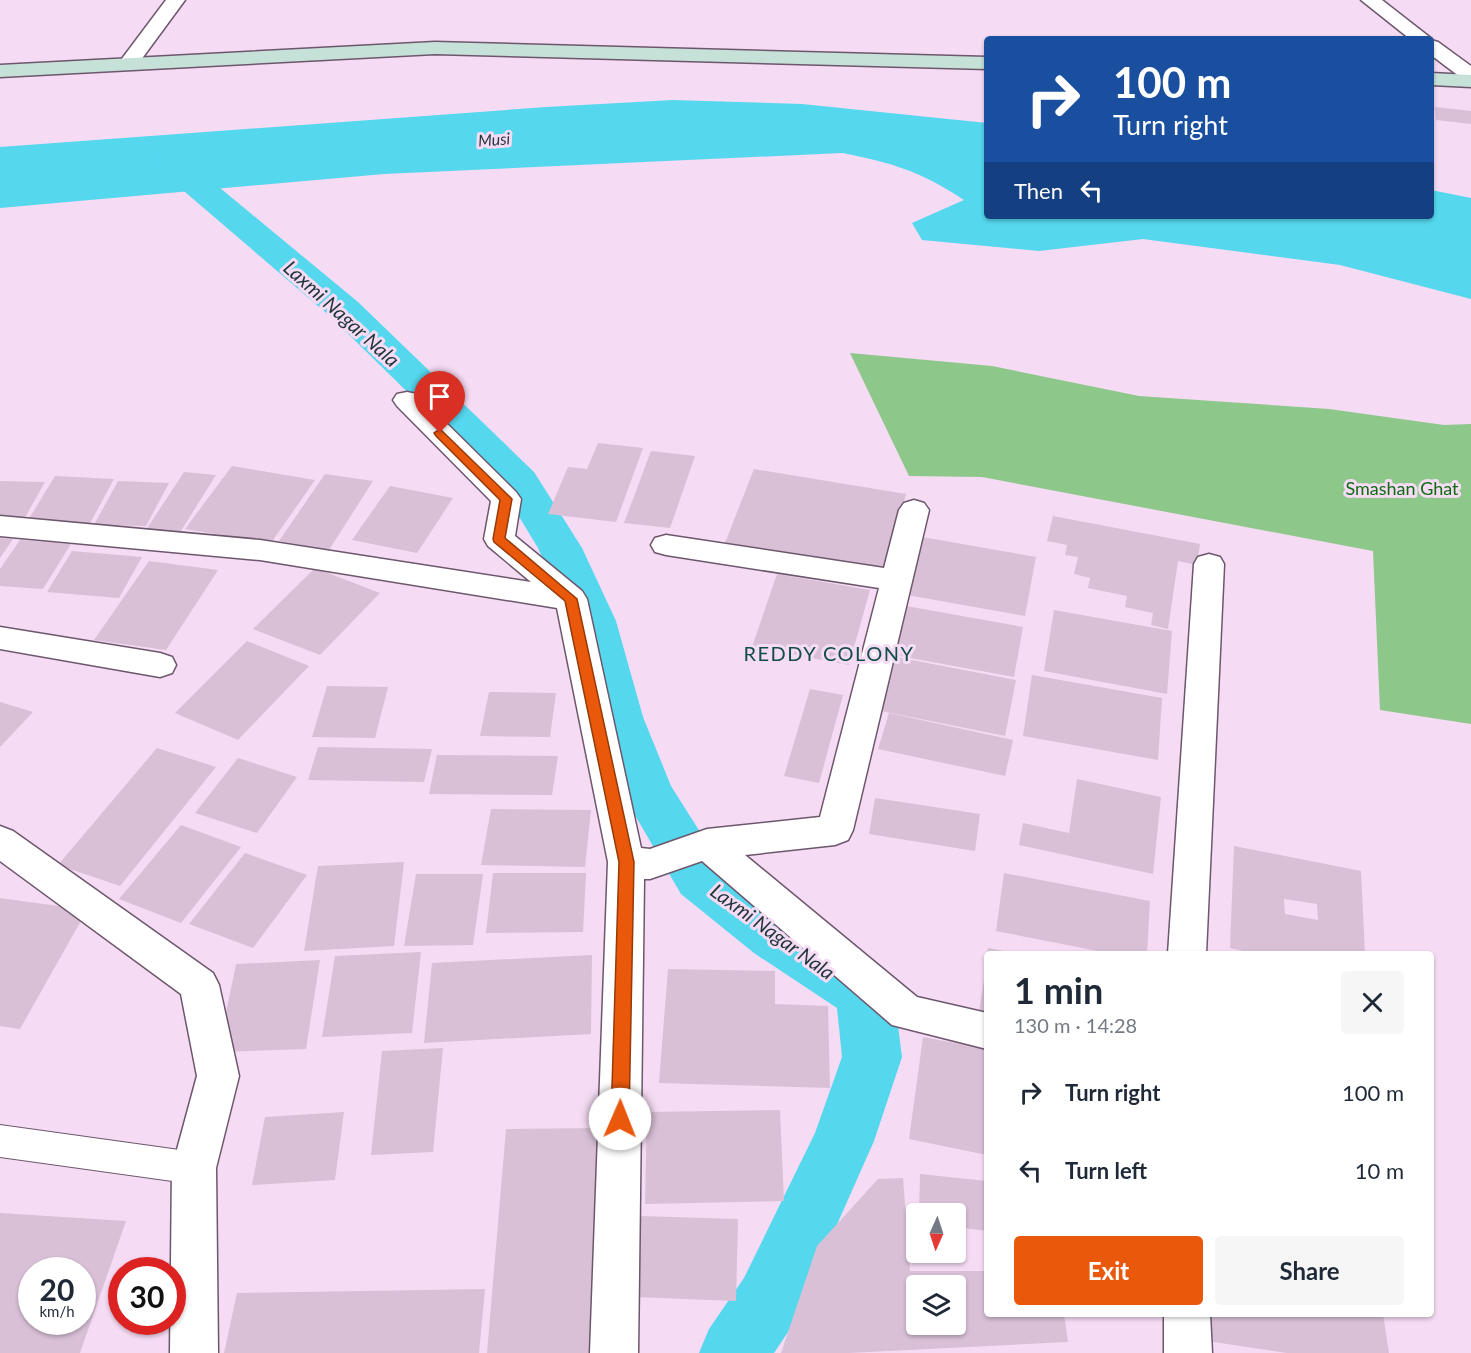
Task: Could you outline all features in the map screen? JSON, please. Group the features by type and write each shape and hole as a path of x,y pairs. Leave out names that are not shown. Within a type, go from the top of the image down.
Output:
{"street":[{"path":"128,64 176,0"},
{"path":"1370,0 1418,36"},
{"path":"0,71 435,48 984,63"},
{"path":"1434,48 1471,76"},
{"path":"1434,79 1471,81"},
{"path":"407,400 506,499 499,539 571,599 626,862 614,1353"},
{"path":"626,862 650,864 707,844 835,830 914,510"},
{"path":"0,526 260,550 571,599"},
{"path":"666,545 896,580"},
{"path":"1187,951 1209,564"},
{"path":"0,638 160,665"},
{"path":"0,842 199,985 218,1076 194,1168 194,1353"},
{"path":"707,844 906,1012 984,1030"},
{"path":"1187,1317 1188,1353"}],"lane":[{"path":"0,1141 194,1168"}],"green space":[{"name":"Smashan Ghat","path":"850,353 992,366 1139,396 1329,409 1444,425 1471,424 1471,724 1380,710 1373,551 982,477 909,476"}],"water":[{"name":"Musi","path":"673,100 802,104 984,123 984,219 1434,219 1434,191 1471,198 1471,299 1340,265 1143,239 1039,251 922,240 912,223 964,200 906,169 842,153 384,174 0,208 0,147 546,107"}],"building":[{"path":"1435,107 1471,111 1471,124 1436,120"},
{"path":"598,443 643,448 616,522 548,514 568,467 587,469"},
{"path":"651,451 695,456 670,528 624,523"},
{"path":"232,466 315,480 271,543 185,529"},
{"path":"754,469 906,494 885,570 725,543"},
{"path":"184,472 216,475 179,534 146,530"},
{"path":"325,474 373,481 329,550 279,541"},
{"path":"55,476 114,479 89,525 27,522"},
{"path":"0,481 45,482 23,521 0,520"},
{"path":"118,481 169,483 146,526 94,525"},
{"path":"390,486 453,498 417,553 352,540"},
{"path":"1053,516 1200,544 1197,565 1178,561 1168,629 1151,625 1153,613 1125,607 1127,596 1088,588 1090,578 1074,574 1078,557 1065,555 1067,545 1047,541"},
{"path":"922,537 1036,557 1025,616 907,595"},
{"path":"0,538 13,539 0,558"},
{"path":"20,540 71,544 43,589 0,586 0,569"},
{"path":"72,551 142,557 119,598 47,592"},
{"path":"149,561 218,570 166,650 94,640"},
{"path":"315,568 380,593 320,655 253,629"},
{"path":"777,574 870,590 849,665 752,647"},
{"path":"906,606 1023,627 1014,677 894,655"},
{"path":"1054,610 1172,631 1167,694 1044,671"},
{"path":"247,641 309,666 238,740 175,713"},
{"path":"896,657 1016,680 1005,736 881,711"},
{"path":"1032,675 1162,698 1158,760 1023,736"},
{"path":"327,686 388,687 375,738 312,737"},
{"path":"810,689 843,695 819,783 784,776"},
{"path":"489,692 556,693 550,737 480,736"},
{"path":"0,702 33,712 0,747"},
{"path":"889,713 1013,740 1005,776 878,749"},
{"path":"318,747 432,749 424,782 308,780"},
{"path":"157,748 216,767 120,886 58,865"},
{"path":"437,755 558,756 552,795 429,794"},
{"path":"238,758 297,777 257,833 195,813"},
{"path":"1077,779 1161,797 1153,874 1019,845 1023,823 1069,833"},
{"path":"875,798 980,814 975,851 869,834"},
{"path":"491,809 591,810 585,867 481,865"},
{"path":"181,825 241,847 181,923 119,899"},
{"path":"1234,846 1361,871 1365,951 1244,951 1230,948","holes":["1284,899 1317,904 1318,920 1285,914"]},
{"path":"245,853 307,875 253,948 189,924"},
{"path":"404,862 394,946 304,951 318,866"},
{"path":"493,873 586,873 583,932 486,933"},
{"path":"1004,873 1150,901 1147,951 1098,951 996,931"},
{"path":"416,874 483,874 473,945 404,946"},
{"path":"0,898 87,910 20,1029 0,1026"},
{"path":"988,948 1004,951 988,951"},
{"path":"421,952 412,1033 322,1037 335,956"},
{"path":"592,955 591,1034 424,1043 432,963"},
{"path":"320,960 306,1049 218,1052 236,964"},
{"path":"668,969 775,971 775,1004 828,1006 830,1088 659,1083"},
{"path":"984,979 984,1027 977,1026"},
{"path":"923,1037 984,1048 984,1154 909,1139"},
{"path":"443,1048 433,1152 371,1155 382,1051"},
{"path":"780,1110 784,1201 645,1204 647,1112"},
{"path":"344,1112 335,1180 252,1185 265,1117"},
{"path":"599,1128 590,1353 487,1353 506,1129"},
{"path":"920,1174 984,1181 984,1231 966,1228 966,1203 919,1203"},
{"path":"903,1178 906,1263 909,1263 910,1271 984,1271 984,1317 1064,1317 1068,1342 849,1353 781,1353 817,1246 878,1179"},
{"path":"0,1213 126,1221 113,1257 108,1257 108,1273 96,1307 96,1257 18,1257 18,1335 86,1335 80,1353 0,1353"},
{"path":"641,1216 738,1219 736,1301 634,1297"},
{"path":"485,1289 479,1353 224,1353 237,1293"},
{"path":"1205,1317 1383,1317 1389,1353 1287,1353 1207,1341"}],"waterway":[{"name":"Laxmi Nagar Nala","path":"168,161 345,310 452,413 519,482 560,548 593,621 618,717 648,793 700,878 774,936 865,995 872,1057 843,1141 768,1302 733,1353"}],"district":[{"name":"REDDY COLONY","path":"829,653"}],"route":[{"path":"440,433 506,499 499,539 571,599 626,862 620,1119"}]}
